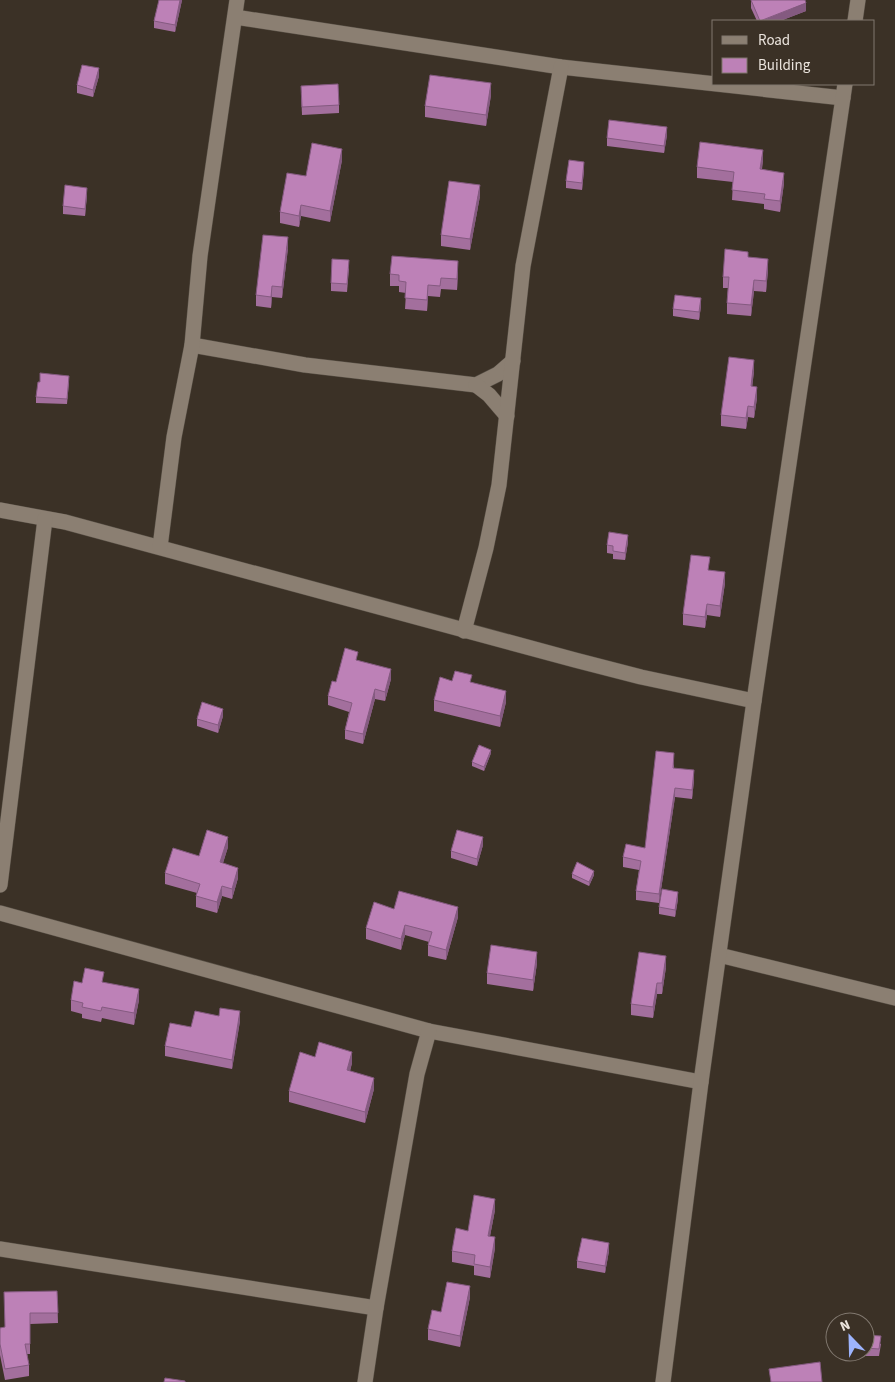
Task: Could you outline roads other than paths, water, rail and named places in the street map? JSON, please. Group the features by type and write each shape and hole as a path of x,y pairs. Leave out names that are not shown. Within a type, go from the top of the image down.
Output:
{"street":[{"path":"160,547 174,437 192,345 200,256 237,0"},
{"path":"855,20 858,0"},
{"path":"235,17 561,66 712,79"},
{"path":"464,631 486,548 499,485 523,266 561,66"},
{"path":"664,1382 701,1082 754,701 844,91 776,85"},
{"path":"192,345 305,364 476,385 488,381 513,361"},
{"path":"476,385 489,395 507,416"},
{"path":"0,510 65,522 464,631 641,677 754,701"},
{"path":"0,885 45,519"},
{"path":"0,913 429,1031 701,1082"},
{"path":"719,955 895,998"},
{"path":"365,1382 417,1074 429,1031"},
{"path":"0,1249 376,1308"}]}
